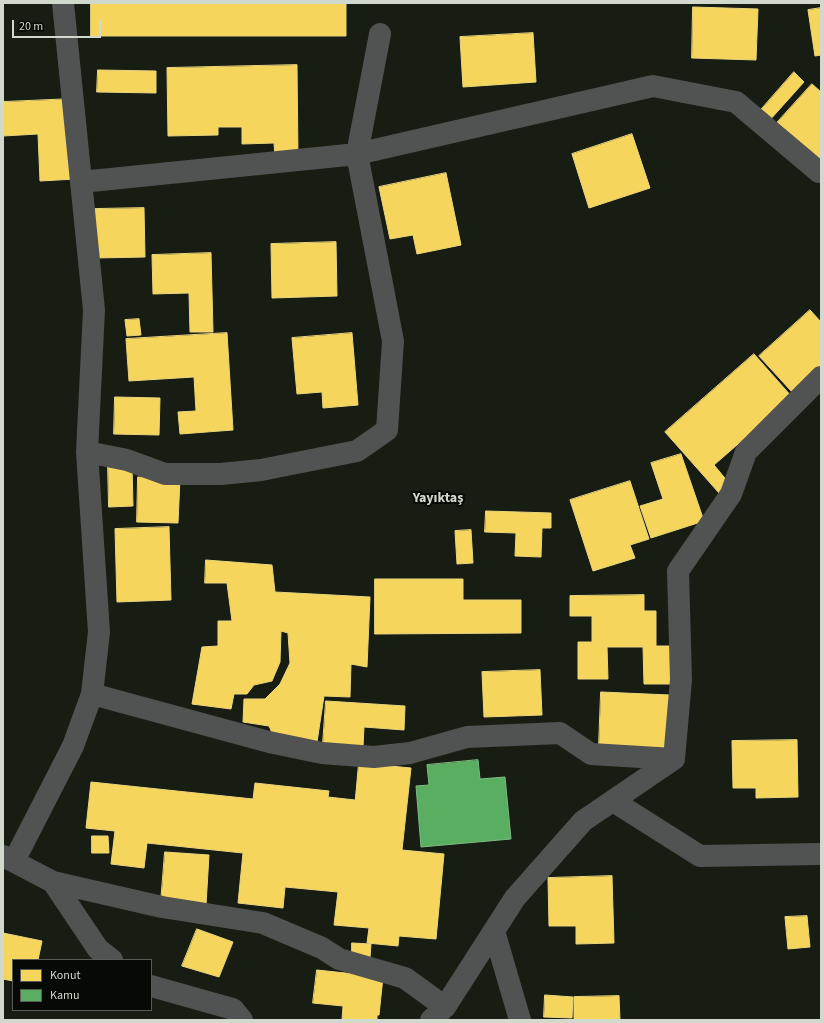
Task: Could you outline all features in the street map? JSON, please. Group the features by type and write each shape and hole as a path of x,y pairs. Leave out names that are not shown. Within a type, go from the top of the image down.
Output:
{"street":[{"path":"63,3 94,310 86,452 99,632 92,694 73,746 8,858 53,882 162,907 263,923 322,948 339,959 405,978 438,1014 515,898 583,822 674,760"},
{"path":"86,452 127,460 165,474 221,474 261,470 357,451 387,430 393,341 357,154 380,34"},
{"path":"81,182 357,154 653,86 736,102 819,172 821,172"},
{"path":"674,760 681,680 678,571 731,494 746,452 821,377"},
{"path":"92,694 269,742 322,753 374,756 410,753 467,737 560,733 591,754 674,760"},
{"path":"613,801 700,856 818,854"},
{"path":"53,882 98,949 111,959"},
{"path":"494,931 520,1020"},
{"path":"152,986 233,1009 242,1020"}],"building: Konut":[{"path":"91,3 346,3 346,36 91,36"},
{"path":"693,7 758,9 756,60 692,58"},
{"path":"821,8 821,55 815,56 808,10"},
{"path":"533,33 536,82 463,87 460,37"},
{"path":"297,65 298,157 275,157 274,143 242,144 242,127 218,127 218,135 168,136 167,68"},
{"path":"98,70 156,71 156,93 97,92"},
{"path":"794,72 804,82 769,121 759,112"},
{"path":"812,84 821,92 821,158 816,163 774,126"},
{"path":"72,99 76,179 40,181 38,134 3,136 3,102"},
{"path":"632,134 650,188 589,208 572,154"},
{"path":"446,173 461,245 417,254 413,235 390,239 379,187"},
{"path":"144,208 145,257 96,258 95,209"},
{"path":"336,242 337,296 272,298 271,244"},
{"path":"211,253 213,332 190,332 189,293 153,294 152,255"},
{"path":"810,310 821,322 821,365 792,392 759,356"},
{"path":"139,319 141,335 127,336 125,320"},
{"path":"227,333 233,430 180,434 178,412 196,411 194,377 129,381 126,339"},
{"path":"352,333 358,405 323,408 322,392 297,394 292,338"},
{"path":"754,354 792,397 714,465 729,483 719,493 665,432"},
{"path":"115,397 160,398 159,435 114,434"},
{"path":"681,454 704,521 651,538 640,506 663,499 651,463"},
{"path":"108,466 132,466 133,506 109,507"},
{"path":"138,477 180,479 178,523 137,522"},
{"path":"630,481 649,539 630,545 635,558 593,571 570,500"},
{"path":"486,511 551,513 551,528 542,528 541,557 515,556 516,533 485,532"},
{"path":"169,527 171,600 117,602 115,529"},
{"path":"471,530 473,563 457,564 455,531"},
{"path":"206,560 272,565 275,592 370,597 367,667 351,664 350,697 324,696 317,742 274,737 269,726 243,722 244,699 265,699 280,684 290,663 288,633 281,631 280,662 272,681 254,685 247,694 234,694 231,709 192,704 202,647 218,646 218,621 232,621 227,583 205,583"},
{"path":"375,579 463,579 463,600 521,600 521,633 375,634"},
{"path":"644,595 644,611 656,611 656,646 670,646 670,684 644,684 643,647 607,647 608,679 578,679 578,642 592,642 592,616 570,616 570,596"},
{"path":"540,670 542,715 484,717 482,672"},
{"path":"601,692 670,695 668,748 599,746"},
{"path":"326,701 405,706 404,730 364,727 363,747 323,744"},
{"path":"797,740 798,797 756,798 756,788 733,788 732,741"},
{"path":"359,763 411,768 402,850 444,854 436,939 399,936 398,946 367,943 369,928 334,925 338,892 285,887 283,908 238,903 243,853 147,843 144,868 111,864 115,831 86,828 91,782 253,799 255,783 329,791 328,797 355,800"},
{"path":"92,836 108,836 109,853 92,853"},
{"path":"165,852 209,855 206,905 161,902"},
{"path":"612,876 614,943 576,944 576,926 549,926 548,878"},
{"path":"807,916 810,947 788,949 785,917"},
{"path":"197,929 233,942 219,977 182,966"},
{"path":"3,933 42,941 38,959 12,959 12,981 3,979"},
{"path":"352,943 371,944 370,958 352,957"},
{"path":"317,970 383,977 379,1015 377,1015 377,1020 342,1020 343,1006 313,1003"},
{"path":"545,995 573,997 572,1018 544,1017"},
{"path":"619,996 620,1020 574,1020 574,997"}],"building: Kamu":[{"path":"478,760 480,779 505,777 511,839 421,847 416,786 429,785 427,765"}],"district":[{"name":"Yayıktaş","path":"438,499"}]}
